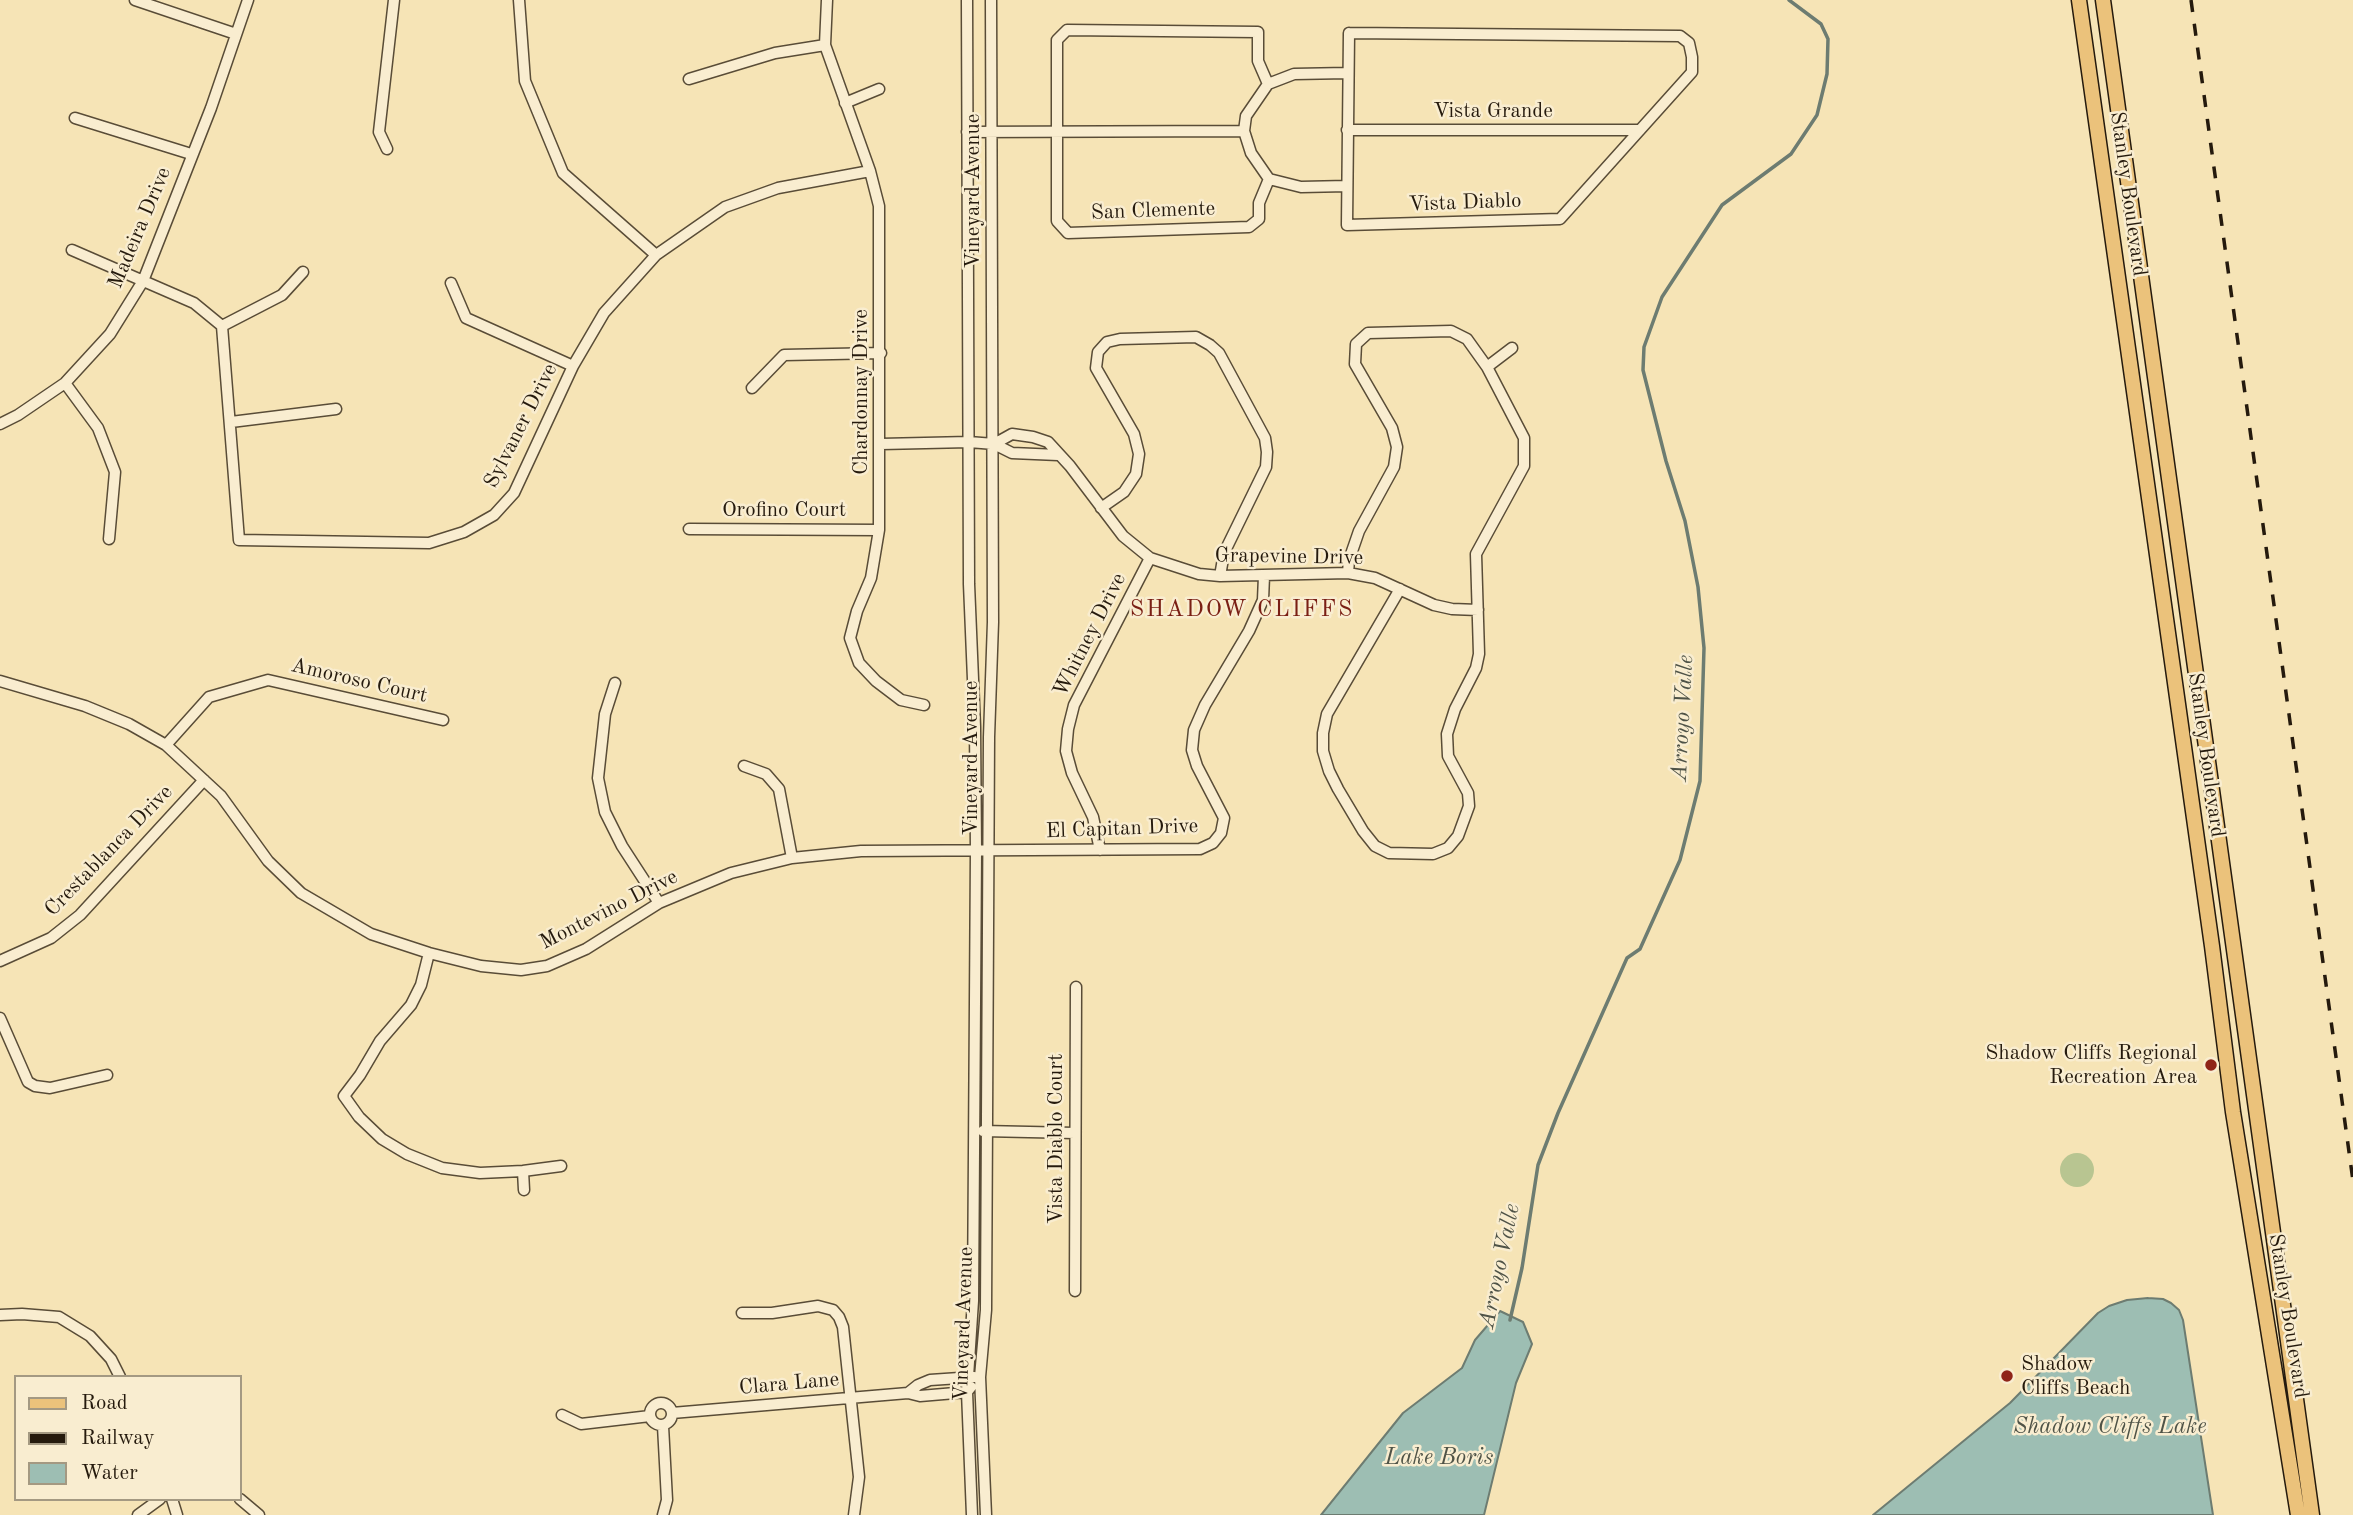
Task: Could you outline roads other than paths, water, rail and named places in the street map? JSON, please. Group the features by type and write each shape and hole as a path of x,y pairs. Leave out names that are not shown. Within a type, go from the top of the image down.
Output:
{"main road":[{"name":"Stanley Boulevard","path":"2080,0 2233,1112 2298,1515"},
{"name":"Stanley Boulevard","path":"2103,0 2312,1515"},
{"path":"2212,946 2233,943"}],"street":[{"path":"135,0 236,34"},
{"name":"Madeira Drive","path":"0,424 65,383 110,334 143,281 211,108 248,0"},
{"path":"387,149 379,132 394,0"},
{"path":"519,0 525,80 563,173 656,255"},
{"path":"689,79 775,53 825,45 827,0"},
{"name":"Vineyard Avenue","path":"967,0 968,584 975,727 976,851 973,1301 967,1376 972,1515"},
{"name":"Vineyard Avenue","path":"986,1515 980,1377 986,1310 989,737 993,622 990,0"},
{"name":"San Clemente","path":"1268,83 1258,61 1258,32 1067,30 1057,40 1057,221 1068,233 1249,227 1259,219 1259,203 1269,179"},
{"path":"1347,130 1349,33 1679,36 1689,43 1692,72 1640,130"},
{"name":"Chardonnay Drive","path":"825,45 870,170 879,206 879,530 871,578 857,611 850,638 859,663 876,681 901,700 924,705"},
{"path":"1347,73 1294,74 1268,83 1246,116 1244,131 1251,153 1269,179 1301,187 1347,186"},
{"path":"845,103 879,89"},
{"path":"75,118 191,154"},
{"name":"Vista Grande","path":"1347,130 1640,130"},
{"name":"Vista Diablo","path":"1347,130 1347,225 1560,219 1640,130"},
{"path":"967,132 1244,131"},
{"name":"Sylvaner Drive","path":"222,326 239,540 429,542 464,533 494,515 514,493 573,366 604,313 656,255 724,208 778,188 870,170"},
{"path":"72,250 194,303 222,326 282,295 303,272"},
{"path":"451,283 466,318 573,366"},
{"path":"1348,573 1349,560 1359,531 1394,467 1397,447 1392,428 1355,364 1356,344 1368,333 1451,331 1467,339 1487,367 1524,438 1524,466 1476,554 1480,635 1476,668 1455,709 1447,734 1448,756 1468,793 1469,806 1458,836 1448,848 1433,854 1389,853 1375,846 1338,789 1323,751 1327,714 1399,589"},
{"path":"1101,508 1124,492 1136,474 1139,454 1133,434 1096,368 1098,352 1107,342 1120,339 1196,337 1219,353 1265,438 1267,453 1266,467 1224,553 1220,576"},
{"path":"1487,367 1512,348"},
{"path":"752,388 783,355 881,353"},
{"path":"65,383 98,428 115,472 109,539"},
{"path":"231,422 336,409"},
{"name":"Grapevine Drive","path":"994,443 1012,434 1048,442 1086,486 1123,536 1150,558 1199,573 1220,576 1348,573 1375,578 1434,604 1452,609 1478,610"},
{"path":"881,444 994,443 1012,453 1058,455"},
{"name":"Orofino Court","path":"690,529 879,530"},
{"name":"Whitney Drive","path":"1100,850 1093,817 1072,772 1066,751 1068,729 1074,705 1150,558"},
{"name":"El Capitan Drive","path":"990,851 1199,849 1213,843 1221,833 1224,818 1197,766 1192,750 1194,730 1205,705 1249,631 1263,600 1264,576"},
{"name":"Amoroso Court","path":"166,745 209,697 268,680 443,720"},
{"name":"Montevino Drive","path":"0,681 85,706 129,724 166,745 221,796 268,861 301,893 370,934 481,966 521,970 547,966 586,949 659,903 731,873 792,858 861,851 990,851"},
{"path":"615,683 605,714 598,778 605,812 622,846 659,903"},
{"path":"744,766 766,774 779,789 792,858"},
{"name":"Crestablanca Drive","path":"0,961 51,938 80,915 204,780"},
{"path":"429,953 421,985 411,1004 380,1041 344,1096 382,1139 407,1154 442,1168 480,1173 561,1166"},
{"name":"Vista Diablo Court","path":"1075,1291 1076,987"},
{"path":"0,1018 28,1082 35,1086 50,1088 107,1076"},
{"path":"974,1131 1075,1133"},
{"path":"523,1171 524,1190"},
{"path":"742,1313 772,1313 818,1306 833,1310 839,1317 843,1327 859,1477 854,1515"},
{"path":"0,1315 59,1317 90,1336 111,1359 119,1375"},
{"path":"967,1392 980,1377"},
{"name":"Clara Lane","path":"908,1393 930,1380 980,1377"},
{"name":"Clara Lane","path":"673,1413 908,1393 920,1396 967,1392"},
{"path":"659,1403 668,1405 673,1413 670,1422 663,1426 655,1424 650,1416 653,1407 659,1403"},
{"path":"562,1415 581,1423 650,1416"},
{"path":"663,1426 667,1500 663,1515"},
{"path":"138,1515 157,1501"},
{"path":"242,1501 259,1515"}],"water":[{"name":"Shadow Cliffs Lake","path":"2163,1299 2171,1303 2179,1310 2183,1320 2213,1515 1873,1515 2010,1403 2098,1313 2127,1300"},
{"name":"Lake Boris","path":"1500,1311 1523,1322 1532,1344 1516,1383 1484,1515 1321,1515 1403,1413 1462,1368 1475,1340"}],"waterway":[{"name":"Arroyo Valle","path":"1510,1320 1522,1268 1538,1165 1558,1113 1627,958 1640,949 1680,860 1700,781 1704,648 1698,587 1685,521 1666,461 1643,370 1644,347 1662,297 1722,205 1791,154 1817,115 1827,74 1828,39 1821,24 1789,0"}],"railway":[{"path":"2191,0 2353,1181"}],"place":[{"name":"Shadow Cliffs Regional Recreation Area","path":"2211,1065"},
{"name":"Shadow Cliffs Beach","path":"2007,1376"}],"district":[{"name":"SHADOW CLIFFS","path":"1242,610"}]}
